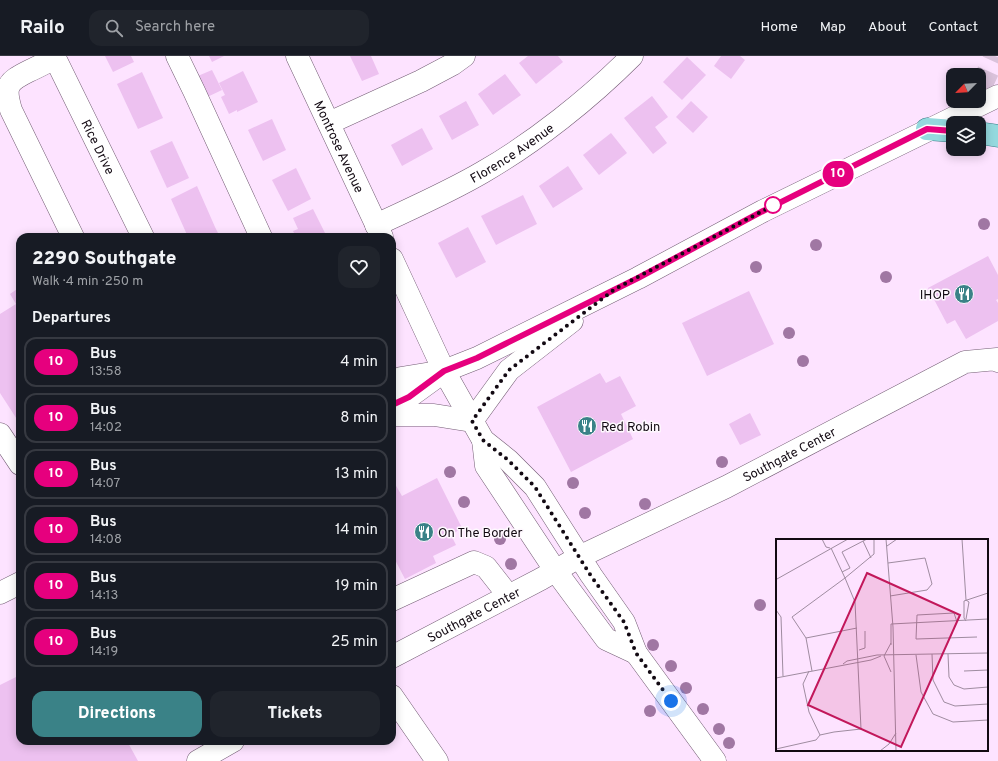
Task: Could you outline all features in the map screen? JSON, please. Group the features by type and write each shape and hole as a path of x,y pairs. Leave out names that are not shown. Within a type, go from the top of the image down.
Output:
{"main road":[{"path":"927,129 946,130"},
{"path":"986,134 998,136"}],"street":[{"path":"177,56 259,233"},
{"name":"Montrose Avenue","path":"297,56 379,231"},
{"path":"329,123 421,80 453,64 464,56"},
{"name":"Florence Avenue","path":"379,231 506,158 535,139 598,88 632,56"},
{"path":"55,57 13,79 8,86 7,97 11,110 70,233"},
{"name":"Rice Drive","path":"55,57 141,233"},
{"path":"396,380 401,378 444,371 477,358 615,289 763,211 927,129 998,96"},
{"path":"396,268 444,371 483,440 508,460 535,487 579,557 624,622 636,653 715,761"},
{"path":"472,421 509,370 615,289"},
{"name":"Southgate Center","path":"396,655 541,579 579,557 726,488 965,362 997,359 998,361"},
{"path":"396,403 409,397 444,371"},
{"path":"396,415 434,415 472,421"},
{"path":"0,434 16,458"},
{"path":"483,440 486,466 555,570 606,639 636,653"},
{"path":"396,598 474,562 486,567 508,595"},
{"path":"0,593 16,585"},
{"path":"396,702 437,761"},
{"path":"198,761 226,745"}],"building":[{"path":"105,56 131,56 134,62 113,72"},
{"path":"209,56 224,56 212,62"},
{"path":"350,56 371,56 379,74 362,81"},
{"path":"528,56 558,56 563,62 536,84 519,63"},
{"path":"721,56 740,56 745,60 731,79 714,66"},
{"path":"687,57 706,75 682,100 663,82"},
{"path":"212,70 222,90 203,99 193,78"},
{"path":"243,71 258,102 237,112 237,110 229,114 221,97 225,95 219,83"},
{"path":"142,72 163,118 138,129 117,84"},
{"path":"505,74 521,95 493,115 478,94"},
{"path":"652,96 668,117 655,127 667,143 653,154 624,118"},
{"path":"466,101 479,125 452,140 439,116"},
{"path":"691,101 708,117 693,133 676,117"},
{"path":"272,119 286,150 263,161 248,130"},
{"path":"422,128 433,149 402,166 391,145"},
{"path":"611,133 627,153 599,175 583,155"},
{"path":"172,141 189,178 167,188 150,151"},
{"path":"568,166 583,189 553,208 539,186"},
{"path":"296,168 311,199 288,211 272,180"},
{"path":"197,186 218,233 186,233 171,199"},
{"path":"523,195 537,224 496,245 481,216"},
{"path":"313,209 325,233 294,233 293,231 298,229 293,218"},
{"path":"468,227 486,262 456,278 438,243"},
{"name":"IHOP","path":"988,256 998,275 998,299 996,300 998,303 998,321 966,339 955,320 947,324 928,288"},
{"path":"16,290 16,304 10,294"},
{"path":"749,291 774,344 707,376 682,323"},
{"path":"16,304 16,418 0,393 0,314"},
{"name":"Red Robin","path":"600,373 606,383 620,376 636,406 621,414 633,439 571,472 537,407"},
{"path":"750,413 761,435 740,445 729,424"},
{"name":"On The Border","path":"437,478 462,528 451,535 456,545 433,556 436,563 405,579 396,562 396,486 402,496"},
{"path":"16,677 16,745 129,745 138,761 0,761 0,685"}],"tunnel":[{"path":"986,76 995,56"}],"bus line":[{"name":"10","path":"396,403 409,397 444,371 477,358 638,278 763,211 927,129 946,130"}],"place":[{"name":"IHOP","path":"964,294"},
{"name":"Red Robin","path":"587,426"},
{"name":"On The Border","path":"424,532"}],"route":[{"path":"671,701 636,653 624,622 591,576 535,487 508,460 483,440 472,421 509,370 615,289 776,204 773,205"}]}
